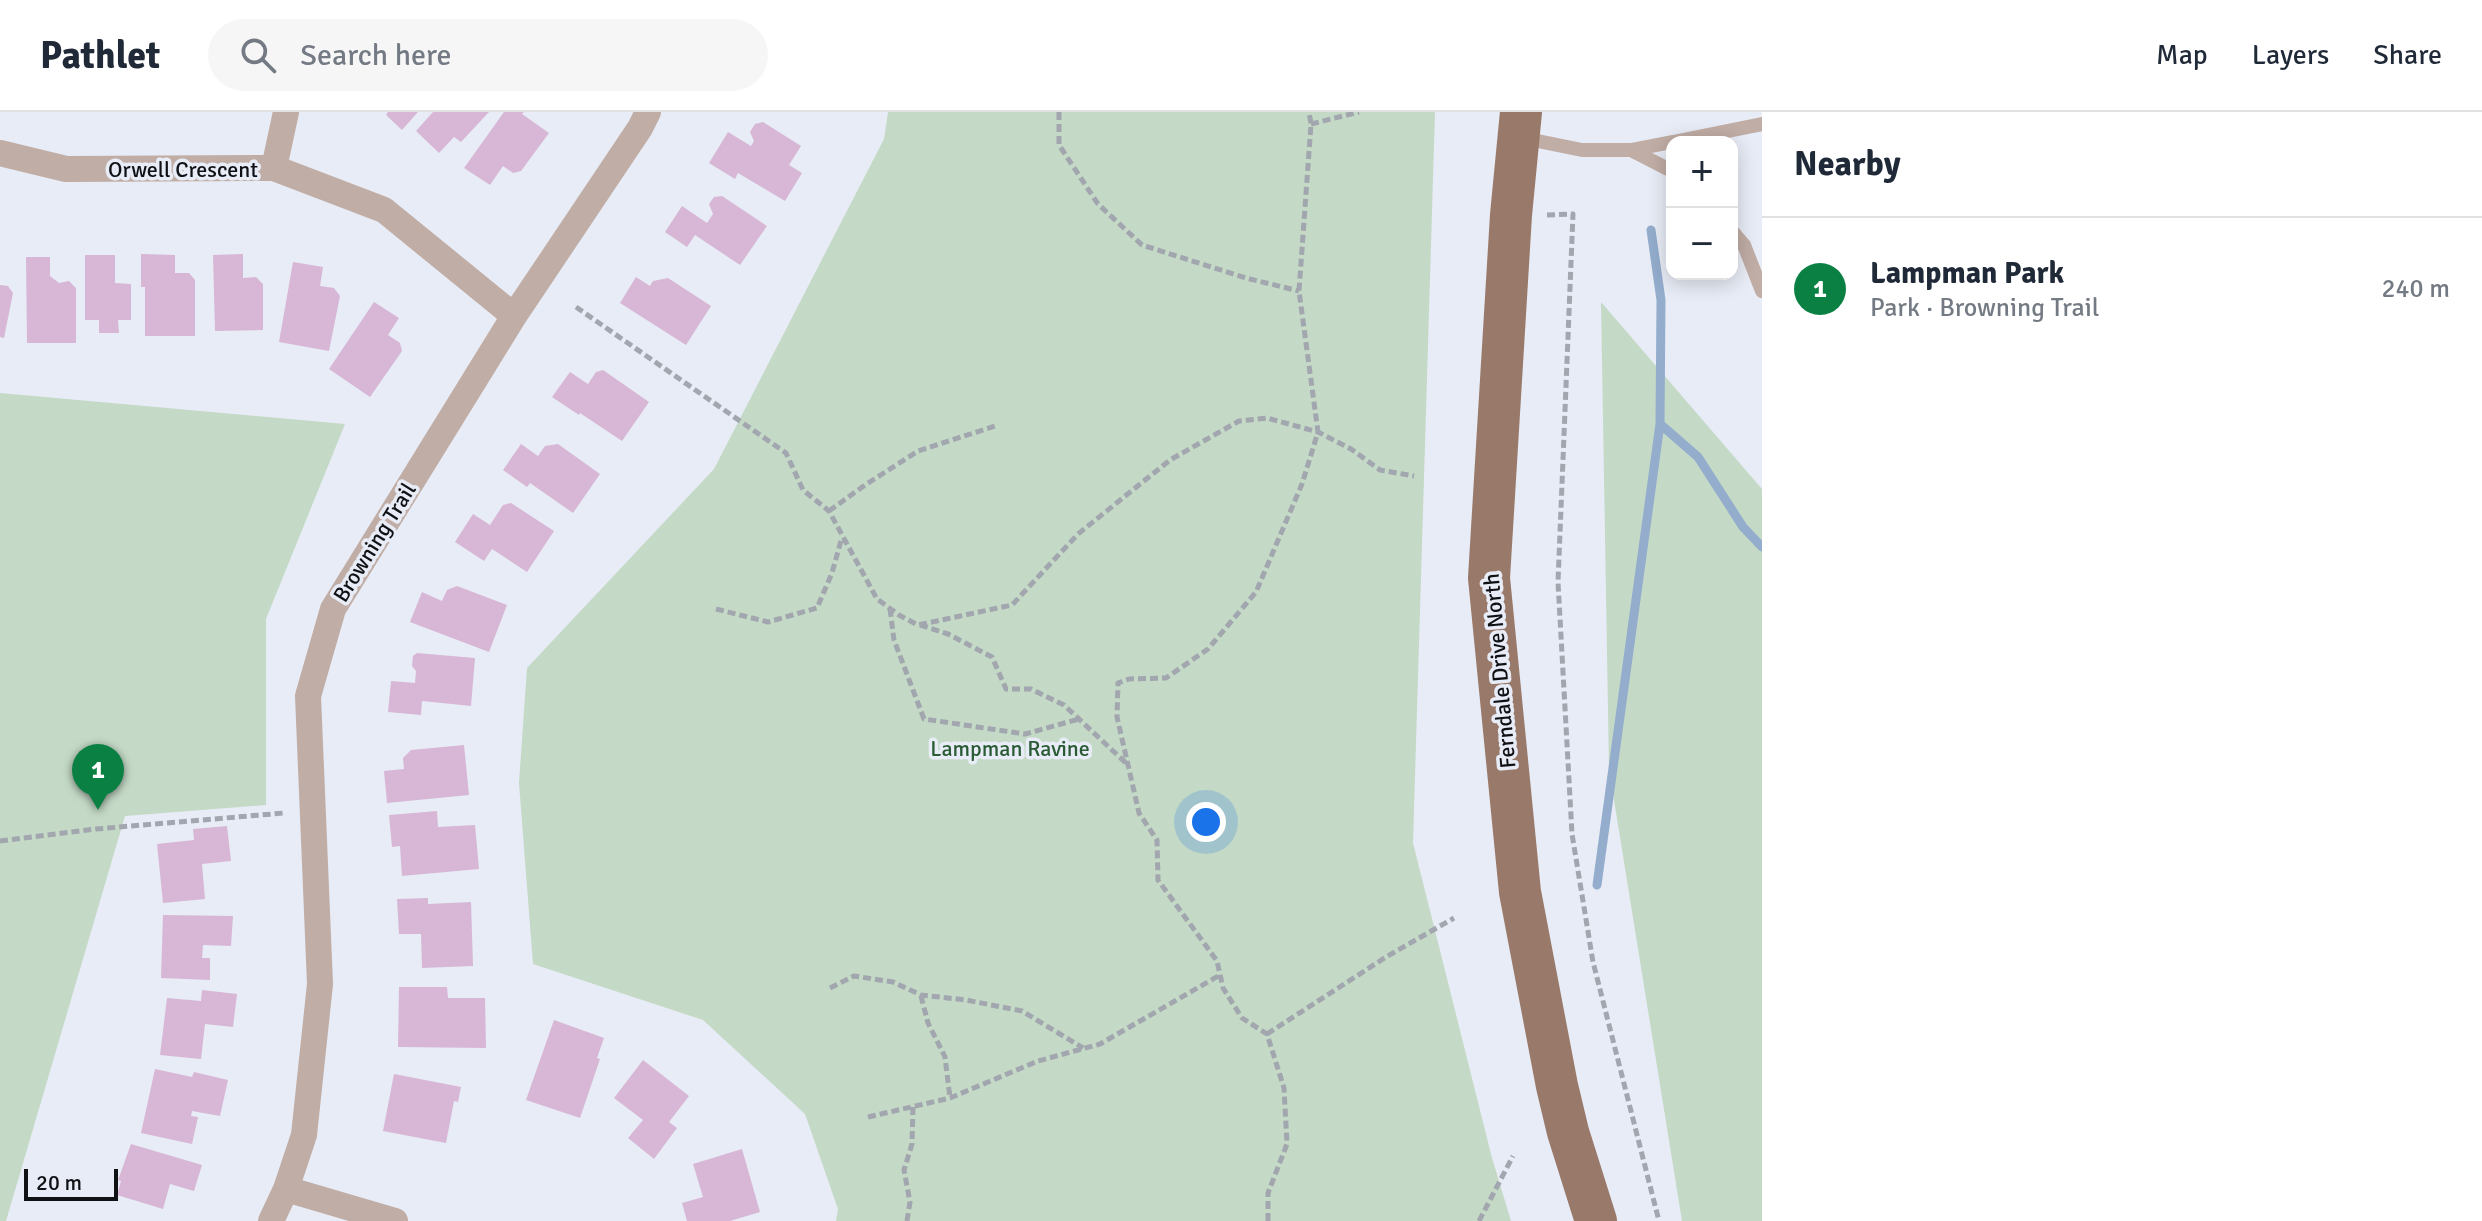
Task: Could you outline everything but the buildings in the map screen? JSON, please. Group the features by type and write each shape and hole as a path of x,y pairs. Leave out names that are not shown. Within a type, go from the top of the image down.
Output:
{"main road":[{"name":"Ferndale Drive North","path":"1520,124 1511,215 1489,578 1520,892 1557,1086 1596,1221"}],"street":[{"path":"274,168 286,112"},
{"name":"Browning Trail","path":"271,1221 286,1189 304,1135 320,984 308,696 333,609 514,316 648,112"},
{"name":"Orwell Crescent","path":"0,153 66,169 274,168 384,210 514,316"},
{"path":"286,1189 395,1221"}],"lane":[{"path":"1520,124 1582,150 1631,150 1666,143"},
{"path":"1702,136 1762,124"},
{"path":"1631,150 1666,168"},
{"path":"1738,238 1744,245 1762,291"}],"path":[{"path":"1059,112 1059,145 1098,204 1142,245 1246,278 1299,291"},
{"path":"1268,1221 1268,1193 1287,1144 1284,1088 1267,1034 1242,1018 1223,988 1217,961 1158,880 1157,840 1139,813 1117,717 1118,683 1129,679 1166,678 1208,649 1256,592 1302,484 1318,432 1299,291 1311,124 1309,112"},
{"path":"1311,124 1359,112"},
{"path":"1511,215 1573,214 1558,582 1572,834 1593,962 1659,1221"},
{"path":"576,307 786,453 803,490 829,511 877,599 918,625 948,634 992,657 1006,689 1031,689 1064,705 1128,765"},
{"path":"918,625 1012,605 1078,534 1170,460 1239,421 1267,418 1318,432 1351,449 1380,470 1414,476"},
{"path":"829,511 918,451 995,426"},
{"path":"716,609 768,622 817,608 843,536"},
{"path":"890,609 894,640 924,719 1025,734 1079,719"},
{"path":"0,841 96,829 313,810"},
{"path":"1267,1034 1386,957 1454,918"},
{"path":"868,1117 950,1098 1038,1061 1100,1044 1220,975"},
{"path":"830,988 854,976 893,982 921,995 1022,1011 1084,1049"},
{"path":"921,995 928,1023 945,1057 950,1098"},
{"path":"907,1221 910,1202 904,1170 912,1144 913,1106"},
{"path":"1479,1221 1513,1156"}],"green space":[{"name":"Lampman Ravine","path":"888,112 1435,112 1413,843 1492,1158 1511,1221 836,1221 838,1209 805,1114 703,1020 533,964 519,783 527,668 714,469 884,139"},
{"path":"1601,302 1762,489 1762,1221 1682,1221 1609,769"},
{"path":"0,393 345,424 266,619 266,805 125,816 6,1221 0,1221"}],"waterway":[{"path":"1651,230 1661,300 1660,424"},
{"path":"1597,885 1660,424 1698,457 1743,527 1762,547"}],"place":[{"name":"Lampman Park","path":"98,810"}]}
